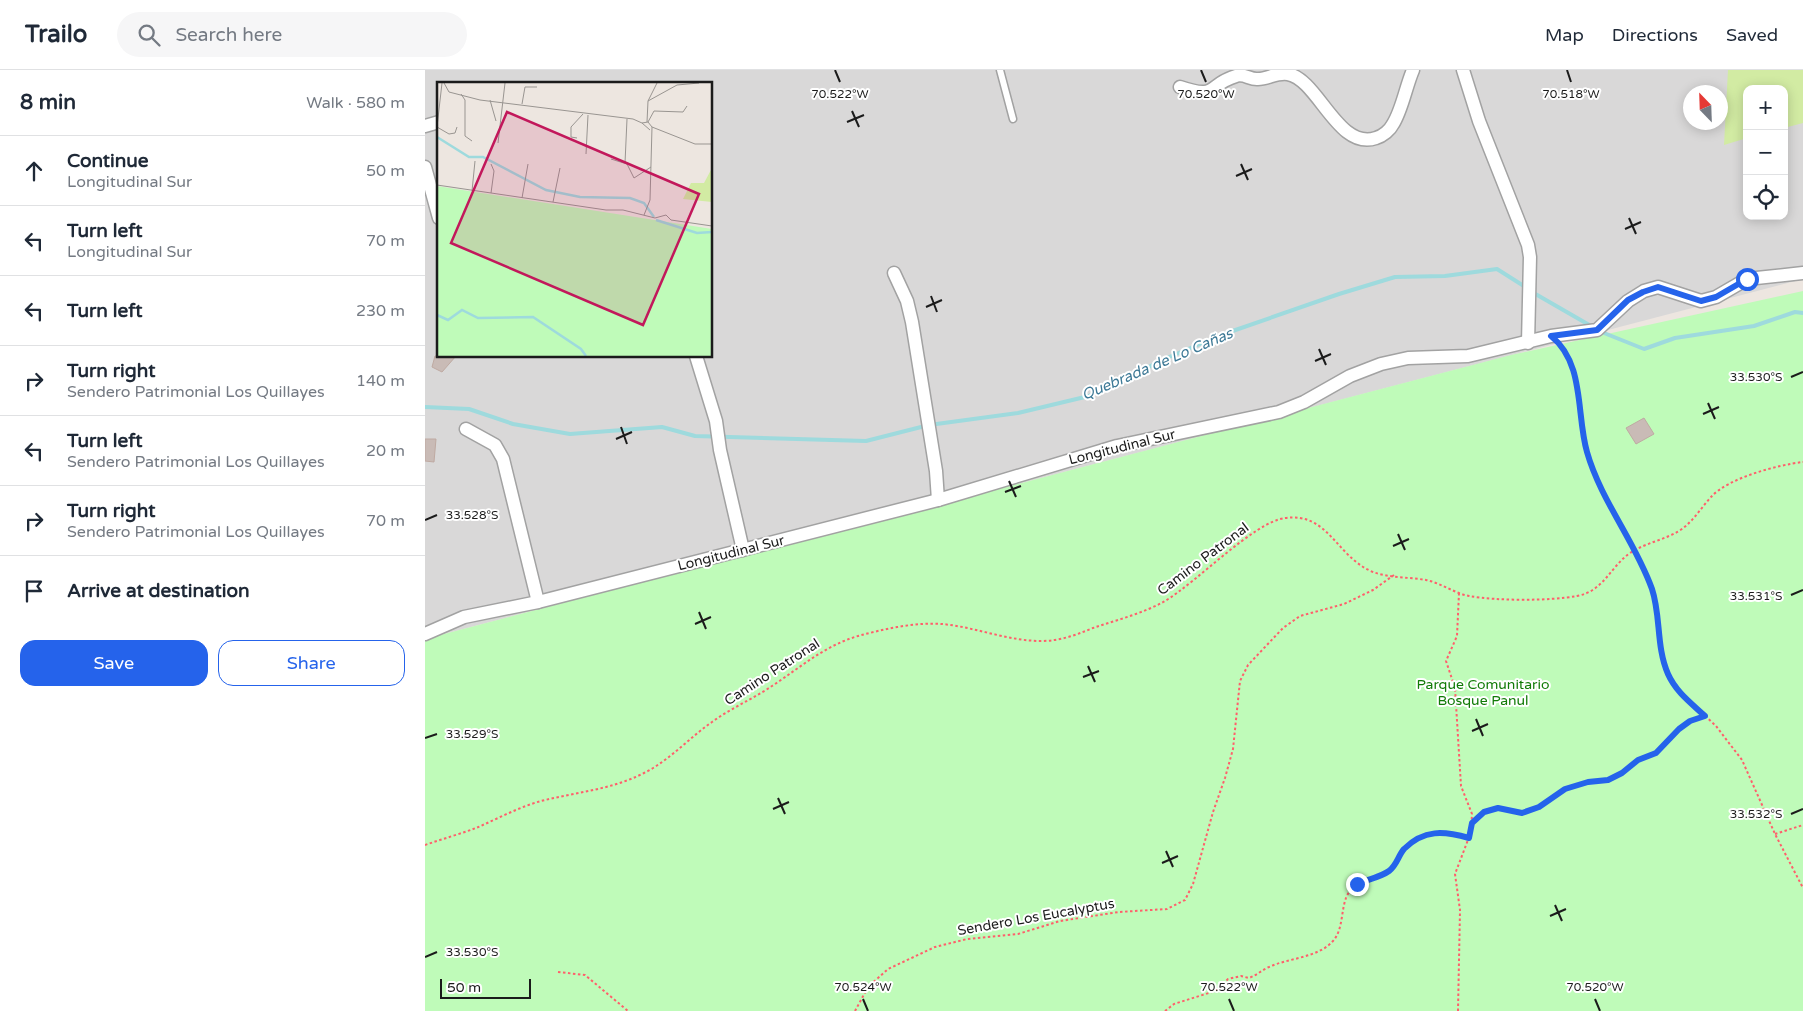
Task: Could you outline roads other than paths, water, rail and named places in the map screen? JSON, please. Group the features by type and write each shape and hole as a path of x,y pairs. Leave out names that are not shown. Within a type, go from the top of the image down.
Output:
{"street":[{"path":"1180,87 1199,93 1209,92 1236,73 1256,80 1275,72 1292,75 1306,86 1341,126 1357,138 1367,141 1379,138 1394,123 1413,70"},
{"path":"1463,70 1479,121 1528,245 1530,257 1528,342"},
{"path":"425,167 437,211"},
{"path":"895,274 907,301 912,322 921,385 928,416 938,500"},
{"name":"Longitudinal Sur","path":"425,634 464,617 538,602 938,500 1117,446 1279,412 1304,402 1350,376 1381,364 1408,358 1468,356 1551,336 1597,330 1628,300 1658,287 1701,301 1716,297 1747,279 1803,274"},
{"path":"697,358 717,421 720,450 743,550"},
{"path":"466,428 495,444 503,459 538,602"}],"lane":[{"path":"1000,70 1013,119"}],"waterway":[{"name":"Quebrada de Lo Cañas","path":"425,407 469,409 513,424 570,434 662,427 695,436 866,441 929,425 1018,413 1089,396 1167,358 1221,335 1339,294 1395,277 1445,276 1497,269 1527,288"},
{"name":"Quebrada de Lo Cañas","path":"1532,292 1591,326"},
{"name":"Quebrada de Lo Cañas","path":"1599,331 1644,349 1675,338 1754,326 1795,312 1803,313"}],"park label":[{"name":"Parque Comunitario Bosque Panul","path":"1483,692"}]}
